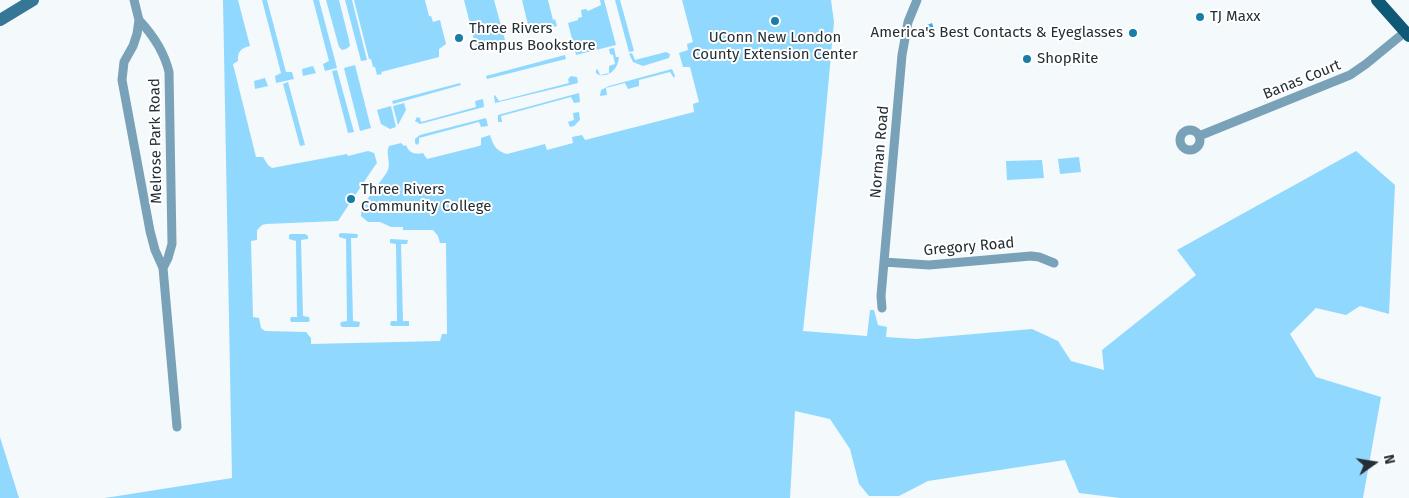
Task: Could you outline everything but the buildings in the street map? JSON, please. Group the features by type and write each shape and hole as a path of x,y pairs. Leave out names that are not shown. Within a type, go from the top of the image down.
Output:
{"main road":[{"path":"0,20 33,0"},
{"path":"1376,0 1407,34"}],"street":[{"name":"Melrose Park Road","path":"134,0 139,20 136,40 124,62 122,80 150,231 155,250 163,268 177,428"},
{"name":"Norman Road","path":"882,308 884,262 902,55 908,22 917,0"},
{"name":"Melrose Park Road","path":"139,20 156,41 164,56 169,72 172,244 163,268"},
{"name":"Banas Court","path":"1200,136 1350,76 1407,34"},
{"name":"Gregory Road","path":"884,262 929,265 1031,256 1043,258 1054,263"}],"shaded area":[{"path":"223,0 238,0 250,46 240,51 238,61 233,64 256,157 263,157 272,168 368,151 374,153 377,163 338,221 266,224 257,230 257,240 251,241 253,317 259,318 261,328 265,331 306,332 311,338 311,344 440,341 442,334 447,334 446,243 440,243 438,236 433,230 403,230 403,227 391,227 380,222 368,222 361,216 367,199 387,172 389,146 401,143 404,146 406,145 413,153 423,153 427,159 479,146 481,145 481,138 490,135 496,147 507,154 545,144 547,150 573,143 572,137 582,135 585,140 694,112 693,104 699,102 690,67 683,67 679,53 688,50 687,44 693,42 682,0 831,0 834,22 803,331 867,336 870,310 874,310 878,325 887,327 886,337 916,339 1032,329 1058,341 1071,361 1104,370 1102,350 1196,275 1177,250 1356,151 1395,185 1389,314 1360,306 1346,315 1316,308 1290,334 1316,377 1381,397 1363,498 1120,498 1079,493 1065,460 928,481 899,496 869,496 859,484 850,449 830,419 795,411 790,498 105,498 232,478"},
{"path":"262,0 267,0 286,72 292,72 294,79 276,83 275,76 281,73"},
{"path":"313,0 319,0 337,68 325,71 323,64 329,61"},
{"path":"326,0 339,0 350,46 346,49 342,50 339,47"},
{"path":"345,0 352,0 367,60 361,61"},
{"path":"354,0 425,0 429,16 431,16 433,22 440,20 446,44 439,49 439,57 381,72 382,74 377,75 371,59 369,59"},
{"path":"464,0 494,0 505,40 476,47"},
{"path":"522,0 548,0 553,20 555,19 557,26 530,33"},
{"path":"600,0 604,0 616,45 576,55 568,23 582,17 581,10 586,9 588,11 601,5"},
{"path":"615,0 620,0 634,51 629,52"},
{"path":"932,23 936,35 929,38 925,26"},
{"path":"614,48 616,57 619,57 617,65 613,71 607,75 600,75 609,73 609,66 615,64 613,55 610,54 609,49"},
{"path":"666,52 670,54 669,58 643,66 633,62 629,54 632,53 635,60"},
{"path":"565,55 566,59 487,79 486,76"},
{"path":"355,65 371,128 360,131 344,68"},
{"path":"313,66 316,73 303,76 302,69"},
{"path":"672,69 674,78 670,72 639,80 639,86 628,89 625,83 606,88 607,95 600,96 601,90 609,86"},
{"path":"337,70 354,132 348,133 332,71"},
{"path":"571,76 577,77 578,83 495,103 495,95 499,101 569,83 568,79"},
{"path":"265,78 268,86 255,89 254,81"},
{"path":"288,82 305,145 300,146 283,84"},
{"path":"460,83 461,85 393,104 392,101"},
{"path":"579,93 580,102 574,103 571,97 501,116 502,122 498,122 498,115"},
{"path":"483,99 484,107 420,124 415,121 417,117 420,118 421,122 476,107 475,101"},
{"path":"404,103 406,110 398,125 393,106"},
{"path":"391,106 396,127 390,129 381,124 377,110"},
{"path":"579,112 580,120 570,127 568,122 574,120 573,113"},
{"path":"486,118 488,126 481,127 479,122 419,138 419,143 417,145 415,143 415,139 420,135"},
{"path":"1079,157 1081,172 1060,174 1058,159"},
{"path":"1042,160 1044,178 1007,180 1006,161"},
{"path":"341,233 358,235 357,238 351,238 353,321 360,322 359,327 342,327 340,325 341,322 347,321 346,239 339,237"},
{"path":"291,234 305,234 308,236 308,239 301,240 303,316 309,317 310,321 308,322 291,322 290,320 291,317 297,317 296,241 289,239"},
{"path":"390,239 408,240 407,244 401,244 403,321 409,321 409,326 390,325 391,321 397,321 396,244 390,243"},
{"path":"0,437 19,498 0,498"}],"place":[{"name":"TJ Maxx","path":"1200,17"},
{"name":"UConn New London County Extension Center","path":"775,21"},
{"name":"America's Best Contacts & Eyeglasses","path":"1133,33"},
{"name":"Three Rivers Campus Bookstore","path":"459,38"},
{"name":"ShopRite","path":"1027,59"},
{"name":"Three Rivers Community College","path":"351,199"}]}
